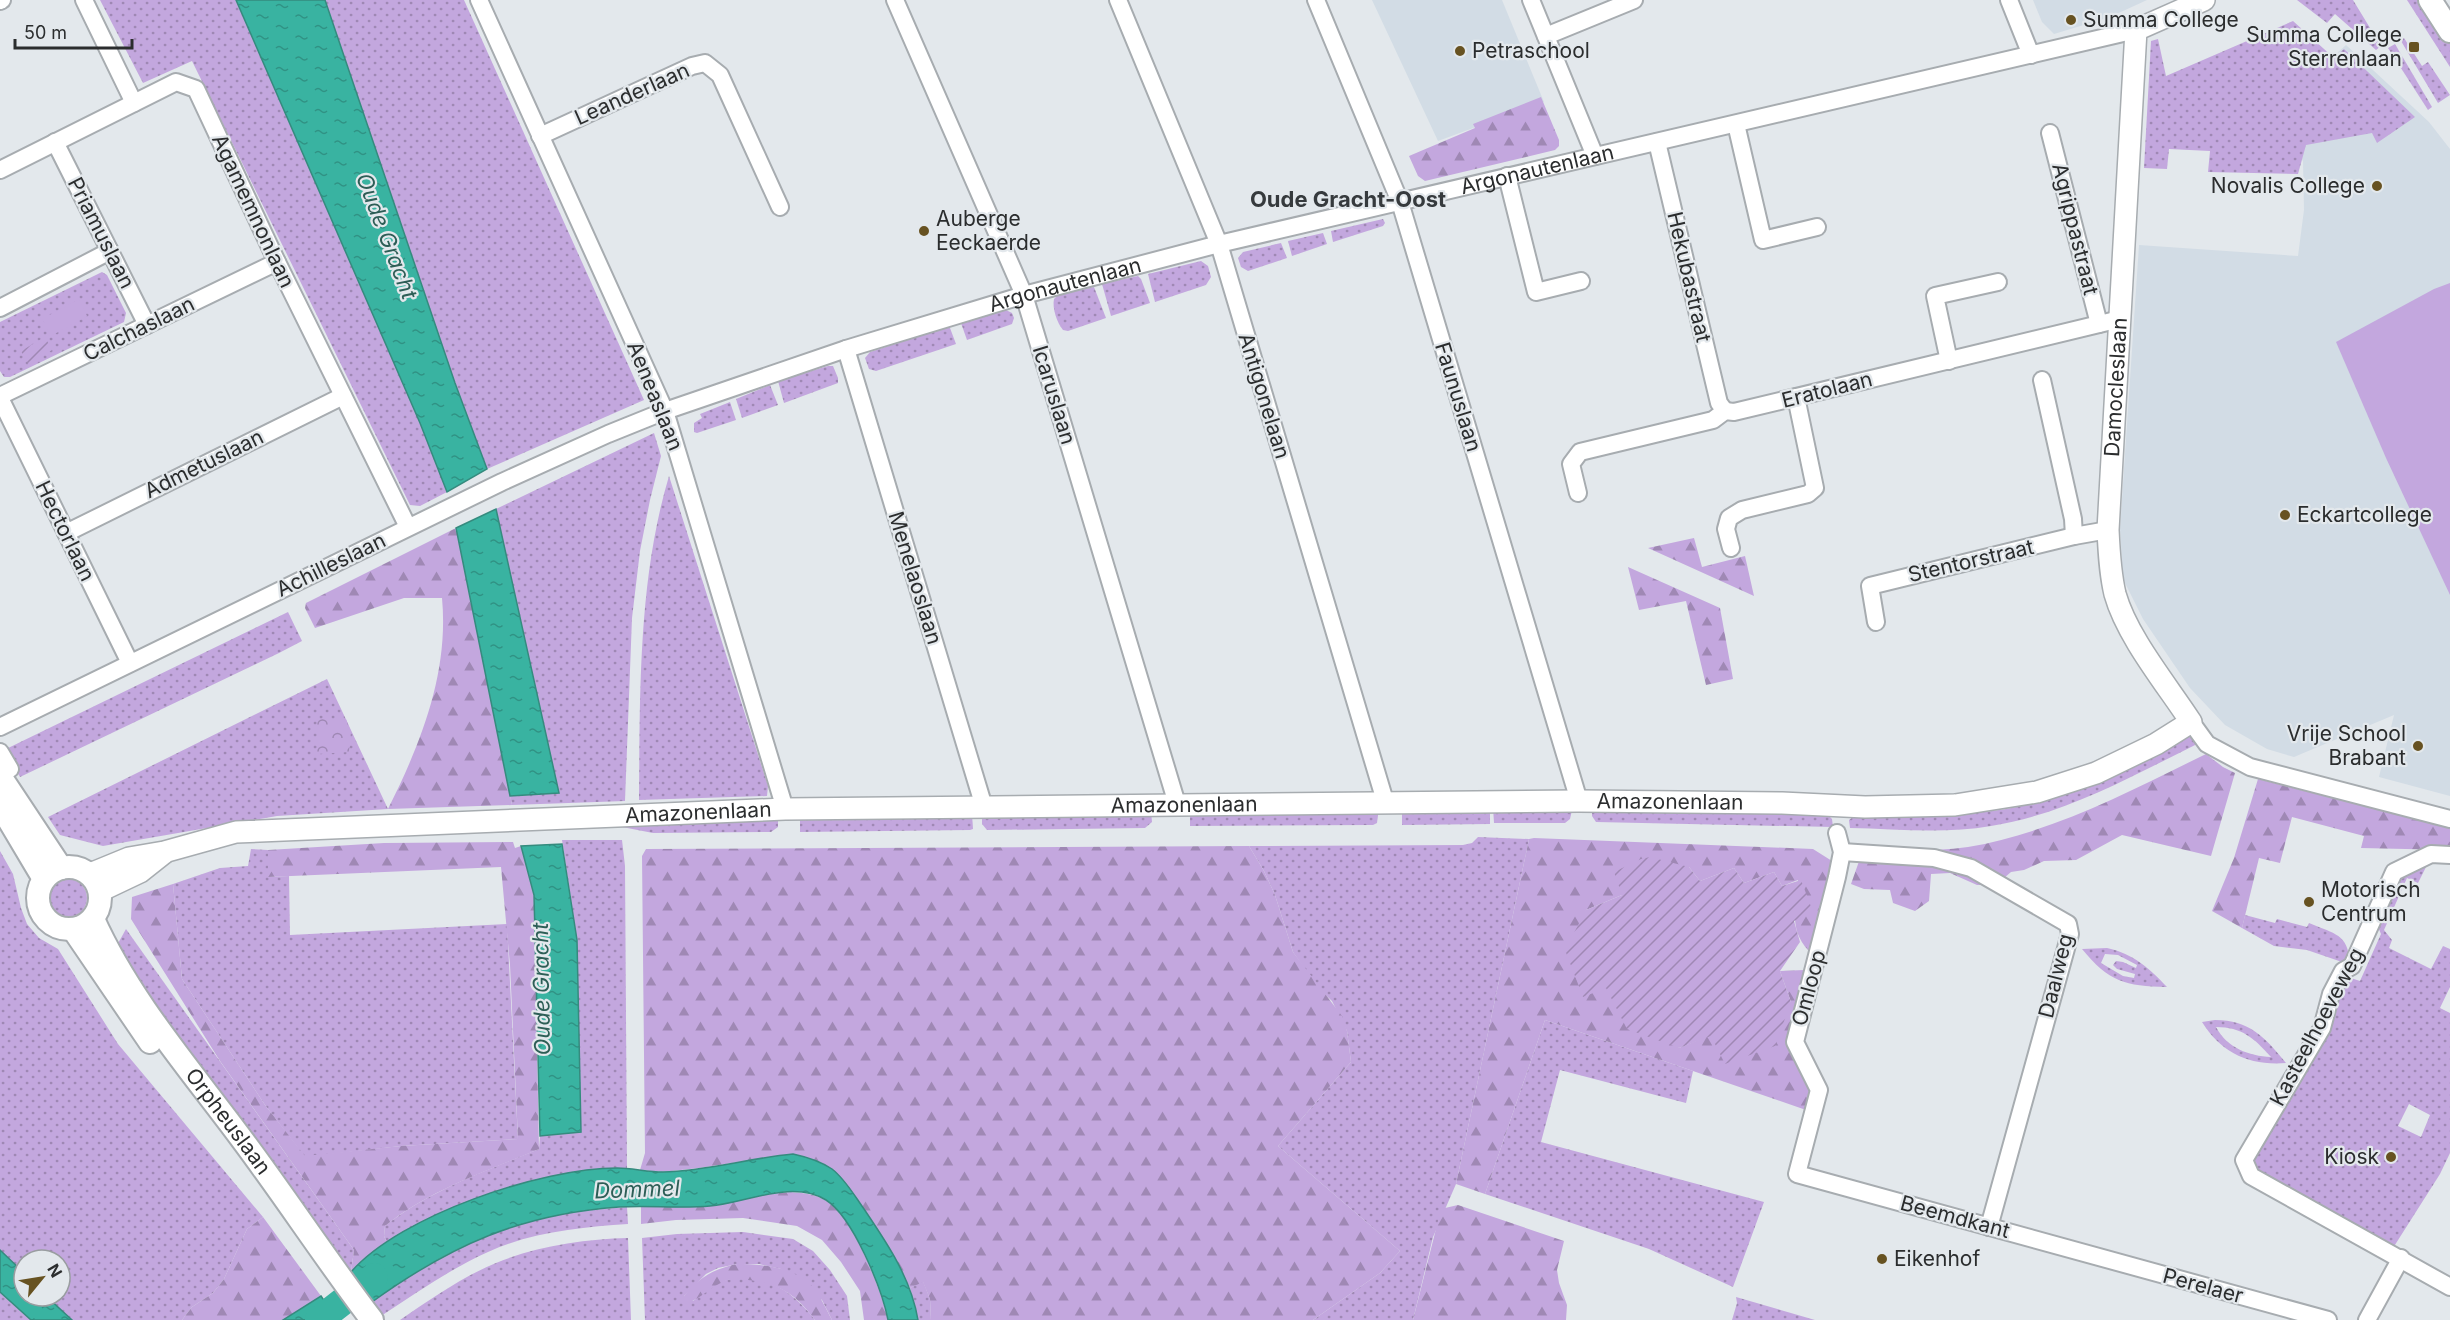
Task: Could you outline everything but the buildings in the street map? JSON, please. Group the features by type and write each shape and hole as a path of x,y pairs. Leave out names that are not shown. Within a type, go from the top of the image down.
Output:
{"main road":[{"path":"2430,0 2450,31"},
{"path":"0,776 53,873"},
{"path":"0,805 53,873"},
{"path":"81,869 95,883 100,906 83,924 55,926 42,913 38,896 53,873 81,869"},
{"name":"Orpheuslaan","path":"83,924 138,1026 366,1318"}],"street":[{"path":"84,0 134,103"},
{"name":"Aeneaslaan","path":"479,0 665,411 785,809"},
{"name":"Icaruslaan","path":"896,0 1024,295 1177,804"},
{"name":"Antigonelaan","path":"1118,0 1219,244 1385,801"},
{"name":"Faunuslaan","path":"1316,0 1400,202 1579,801"},
{"path":"1531,0 1595,156"},
{"path":"1546,36 1634,0"},
{"path":"2009,0 2031,55"},
{"name":"Argonautenlaan","path":"665,411 846,349 1024,295 1219,244 2136,30 2204,0"},
{"name":"Damocleslaan","path":"2136,30 2110,322 2108,530 2110,568 2116,596 2130,630 2191,722"},
{"name":"Leanderlaan","path":"540,136 692,66 705,63 720,75 780,207"},
{"name":"Agamemnonlaan","path":"0,170 176,82 196,90 277,262 408,527"},
{"path":"1736,123 1763,240 1816,227"},
{"name":"Agrippastraat","path":"2050,134 2110,322"},
{"name":"Priamuslaan","path":"55,142 147,325"},
{"name":"Hekubastraat","path":"1657,142 1719,403 1725,411"},
{"path":"1507,176 1536,292 1581,281"},
{"path":"0,308 110,251"},
{"name":"Calchaslaan","path":"0,397 277,262"},
{"path":"1948,361 1935,296 1998,282"},
{"name":"Eratolaan","path":"1578,494 1571,464 1580,452 1713,420 1725,411 1734,412 2110,322"},
{"name":"Menelaoslaan","path":"846,349 984,807"},
{"path":"2043,380 2073,519 2074,536"},
{"name":"Admetuslaan","path":"66,533 343,396"},
{"name":"Hectorlaan","path":"0,397 130,663"},
{"path":"1731,548 1726,529 1729,518 1742,510 1808,494 1815,488 1796,397"},
{"name":"Achilleslaan","path":"0,727 502,482 665,411"},
{"name":"Stentorstraat","path":"1876,621 1870,586 2074,536 2108,530"},
{"path":"2191,722 2207,744 2250,767 2450,819"},
{"name":"Amazonenlaan","path":"95,883 140,872 164,852 236,832 509,820 785,809 1385,801 1782,803 1865,807 1956,805 2037,792 2096,773 2156,744 2191,722"},
{"path":"0,752 10,770 0,776"},
{"name":"Omloop","path":"1797,1173 1820,1090 1795,1042 1842,852 1837,833"},
{"name":"Daalweg","path":"1842,852 1934,858 1971,867 2068,924 2070,934 1989,1227"},
{"name":"Kasteelhoeveweg","path":"2401,1258 2251,1176 2244,1160 2322,1028 2331,994 2343,971 2352,966 2394,872 2431,854 2450,855"},
{"name":"Beemdkant","path":"1797,1173 2112,1261"},
{"path":"2367,1320 2401,1258 2450,1287"},
{"name":"Perelaer","path":"2112,1261 2328,1320"}],"shaded area":[{"name":"Petraschool","path":"1372,0 1502,0 1544,102 1438,141"},
{"name":"Summa College","path":"2033,0 2147,0 2110,17 2054,34 2042,22"},
{"name":"Eckartcollege","path":"2346,45 2429,122 2450,149 2450,796 2379,777 2394,715 2294,757 2267,749 2225,725 2190,688 2143,619 2123,579 2120,529 2139,245 2298,256 2304,210 2303,161 2268,115"}],"green space":[{"path":"100,0 236,0 420,423 447,492 420,506 410,505 192,61 143,83"},
{"path":"325,0 464,0 644,400 487,469 455,383"},
{"path":"2297,0 2353,0 2381,46 2376,50 2335,14 2327,23"},
{"path":"2407,0 2424,0 2450,40 2450,67"},
{"path":"2293,21 2334,58 2344,49 2415,117 2377,143 2372,133 2306,145 2298,174 2208,172 2210,151 2169,149 2167,169 2144,168 2151,41 2158,39 2166,76"},
{"path":"2404,38 2422,66 2428,62 2450,95 2438,103 2401,41"},
{"path":"2395,44 2432,107 2428,110 2388,48"},
{"path":"1541,97 1559,140 1559,146 1555,150 1425,181 1418,176 1409,156 1475,128 1473,124"},
{"path":"1383,219 1385,223 1383,226 1333,242 1331,231"},
{"path":"1323,233 1327,244 1292,256 1288,241"},
{"path":"1281,243 1287,258 1248,271 1241,267 1238,258 1243,252"},
{"path":"1201,261 1208,266 1211,277 1206,285 1155,302 1148,274"},
{"path":"102,272 107,275 126,313 124,322 10,377 4,377 0,371 0,322"},
{"path":"1138,276 1150,303 1111,316 1102,284"},
{"path":"2450,283 2450,595 2386,458 2336,342 2434,289"},
{"path":"1094,287 1106,318 1068,331 1063,330 1056,315 1054,299 1058,295"},
{"path":"79,299 87,316 51,336 42,319"},
{"path":"1004,309 1012,313 1014,318 1012,324 967,340 961,323"},
{"path":"948,327 956,344 876,371 869,369 865,358 870,352"},
{"path":"45,337 52,350 28,364 21,351"},
{"path":"833,366 838,383 784,403 778,381"},
{"path":"770,385 778,405 742,418 736,399"},
{"path":"730,402 736,420 694,432 694,423 702,418 700,414"},
{"path":"654,433 661,456 640,551 632,618 625,801 512,805 510,796 559,793 496,509"},
{"path":"669,476 768,786 767,796 639,800 641,678 646,596 651,555"},
{"path":"456,528 512,805 388,809 421,733 437,680 443,626 442,598 404,598 315,628 305,608 306,603"},
{"path":"1694,538 1702,567 1745,556 1754,596 1648,548"},
{"path":"1628,567 1720,608 1733,679 1706,685 1686,601 1639,610"},
{"path":"288,612 302,641 279,653 20,777 4,750"},
{"path":"327,679 388,809 277,816 103,846 60,835 48,817"},
{"path":"317,719 346,719 351,732 349,752 317,754"},
{"path":"2189,734 2203,741 2074,803 2019,820 1956,830 1850,828 1849,820 1857,814 1910,816 1963,814 2041,802 2098,781"},
{"path":"2206,754 2235,773 2211,856 2122,835 2076,860 2044,861 2024,870 2011,872 1991,885 1977,885 1950,873 1931,874 1929,901 1915,911 1893,903 1890,890 1864,889 1851,884 1863,850 1942,850 1999,841 2090,809"},
{"path":"2258,779 2450,828 2450,850 2361,848 2364,836 2292,817 2280,863 2259,858 2242,928 2212,911 2234,858"},
{"path":"1573,806 1570,819 1565,823 1494,823 1493,807"},
{"path":"1490,807 1490,824 1402,825 1402,808"},
{"path":"1379,808 1377,823 1373,825 1190,826 1190,811"},
{"path":"1592,808 1826,813 1832,819 1833,827 1596,822 1592,816"},
{"path":"1151,811 1152,822 1145,828 987,830 982,824 982,813"},
{"path":"972,814 973,829 970,830 800,832 800,816"},
{"path":"778,816 778,827 771,832 653,833 617,826"},
{"path":"1478,837 1529,839 1456,1184 1433,1237 1413,1320 1313,1320 1380,1273 1400,1251 1278,1146 1351,1062 1347,1031 1332,1001 1319,989 1293,952 1275,895 1249,846 1463,845 1472,843"},
{"path":"1529,839 1813,849 1832,861 1809,951 1798,935 1796,927 1798,880 1782,886 1774,872 1744,883 1734,868 1700,881 1689,867 1586,910 1583,996 1606,987 1679,1048 1791,1002 1780,971 1804,970 1786,1045 1812,1090 1806,1110 1545,1020 1485,1194 1456,1184"},
{"path":"562,840 622,840 625,866 627,1169 583,1172 544,1179 497,1192 429,1219 387,1243 384,1236 385,1226 421,1202 459,1182 539,1149 540,1136 581,1132 577,940"},
{"path":"513,842 515,848 521,846 534,895 539,1149 459,1182 402,1213 385,1226 384,1236 387,1243 362,1260 351,1272 354,1250 220,1061 131,919 132,897 173,884 182,979 265,1105 305,1156 401,1146 518,1139 510,965 501,867 268,877 268,850 384,843"},
{"path":"1249,846 1275,895 1293,952 1342,1016 1347,1031 1351,1062 1278,1146 1400,1251 1380,1273 1313,1320 931,1320 930,1299 923,1282 910,1288 886,1242 822,1163 793,1154 662,1172 640,1170 645,1153 642,856 646,849"},
{"path":"251,849 268,850 268,877 289,876 290,935 507,924 518,1139 401,1146 305,1157 265,1105 182,979 173,884 220,868 248,866"},
{"path":"0,851 13,874 27,924 39,938 58,949 118,1044 263,1217 247,1229 224,1279 213,1293 192,1307 182,1320 72,1320 59,1308 72,1308 72,1248 12,1248 12,1262 0,1250"},
{"path":"1650,857 1689,867 1700,881 1734,868 1744,883 1774,872 1782,886 1801,880 1813,912 1794,921 1800,942 1780,971 1791,1002 1775,1046 1725,1064 1711,1036 1679,1048 1627,1029 1606,988 1583,997 1565,950 1586,910 1622,895 1614,872"},
{"path":"2425,862 2427,865 2418,883 2407,878 2384,930 2392,940 2389,948 2431,969 2443,946 2450,949 2450,987 2440,1008 2450,1013 2450,1153 2440,1174 2393,1248 2254,1173 2251,1155 2256,1147 2263,1146 2280,1116 2345,976 2360,981 2381,934 2375,920 2399,877","holes":["2409,1104 2430,1115 2421,1137 2398,1126"]},
{"path":"68,879 82,884 87,898 82,912 68,917 54,912 49,898 54,884"},
{"path":"2245,915 2275,923 2277,919 2307,927 2309,923 2341,938 2348,949 2349,957 2342,962 2307,950 2274,946 2242,928"},
{"path":"126,929 354,1250 351,1272 201,1073 116,947"},
{"path":"2107,948 2125,954 2147,968 2167,987 2140,985 2119,980 2101,969 2082,949","holes":["2105,954 2118,955 2137,965 2136,968 2116,961 2113,965 2117,969 2135,974 2134,978 2123,976 2101,963"]},
{"path":"1545,1020 1693,1071 1686,1103 1560,1070 1541,1142 1764,1202 1733,1287 1649,1249 1485,1194"},
{"path":"2227,1021 2247,1027 2271,1045 2286,1063 2260,1062 2238,1055 2218,1042 2202,1022","holes":["2216,1027 2247,1035 2271,1057 2239,1050 2226,1040"]},
{"path":"791,1192 823,1199 834,1206 844,1219 864,1253 888,1320 864,1320 860,1291 841,1262 822,1240 797,1226 743,1218 676,1220 641,1224 641,1206 710,1206"},
{"path":"1458,1205 1564,1241 1557,1270 1567,1305 1566,1320 1413,1320 1440,1213 1445,1208"},
{"path":"627,1207 628,1224 539,1235 504,1245 460,1266 381,1316 372,1302 439,1259 486,1236 563,1213"},
{"path":"263,1217 321,1296 283,1320 182,1320 192,1307 213,1293 224,1279 247,1229"},
{"path":"743,1232 793,1239 813,1251 830,1270 847,1296 850,1320 832,1320 822,1300 781,1269 759,1264 737,1264 718,1268 706,1274 684,1296 693,1301 725,1280 755,1279 789,1293 815,1320 645,1320 642,1238 677,1234"},
{"path":"628,1238 631,1320 400,1320 459,1282 512,1257 561,1244"},
{"path":"737,1264 777,1268 806,1280 821,1299 832,1320 815,1320 794,1297 778,1287 748,1280 728,1280 693,1301 688,1303 685,1301 684,1296 701,1279 721,1268"},
{"path":"923,1281 930,1299 931,1320 918,1320 910,1288"},
{"path":"0,1292 12,1303 12,1308 17,1308 31,1320 0,1320"},
{"path":"1736,1297 1815,1320 1732,1320 1737,1303"}],"water":[{"name":"Oude Gracht","path":"236,0 325,0 455,383 487,469 447,492 420,423"},
{"path":"496,509 559,793 510,796 456,528"},
{"name":"Oude Gracht","path":"562,844 577,940 581,1132 540,1136 534,895 521,846"},
{"path":"793,1154 827,1166 837,1173 849,1188 881,1235 904,1275 918,1320 888,1320 873,1273 856,1237 846,1222 826,1200 813,1194 799,1192 769,1194 710,1206 619,1207 550,1217 519,1225 459,1249 430,1264 372,1302 351,1272 374,1251 403,1232 437,1214 513,1186 586,1170 617,1168 657,1172 679,1171"},
{"path":"0,1250 12,1262 12,1303 0,1292"},
{"path":"321,1296 337,1320 283,1320"},
{"path":"18,1308 59,1308 72,1320 31,1320"}],"waterway":[{"name":"Dommel","path":"319,1320 374,1277"}],"place":[{"name":"Summa College","path":"2071,20"},
{"name":"Summa College Sterrenlaan","path":"2414,47"},
{"name":"Petraschool","path":"1460,51"},
{"name":"Novalis College","path":"2377,186"},
{"name":"Auberge Eeckaerde","path":"924,231"},
{"name":"Eckartcollege","path":"2285,515"},
{"name":"Vrije School Brabant","path":"2418,746"},
{"name":"Motorisch Centrum","path":"2309,902"},
{"name":"Kiosk","path":"2391,1157"},
{"name":"Eikenhof","path":"1882,1259"}],"district":[{"name":"Oude Gracht-Oost","path":"1348,199"}]}
